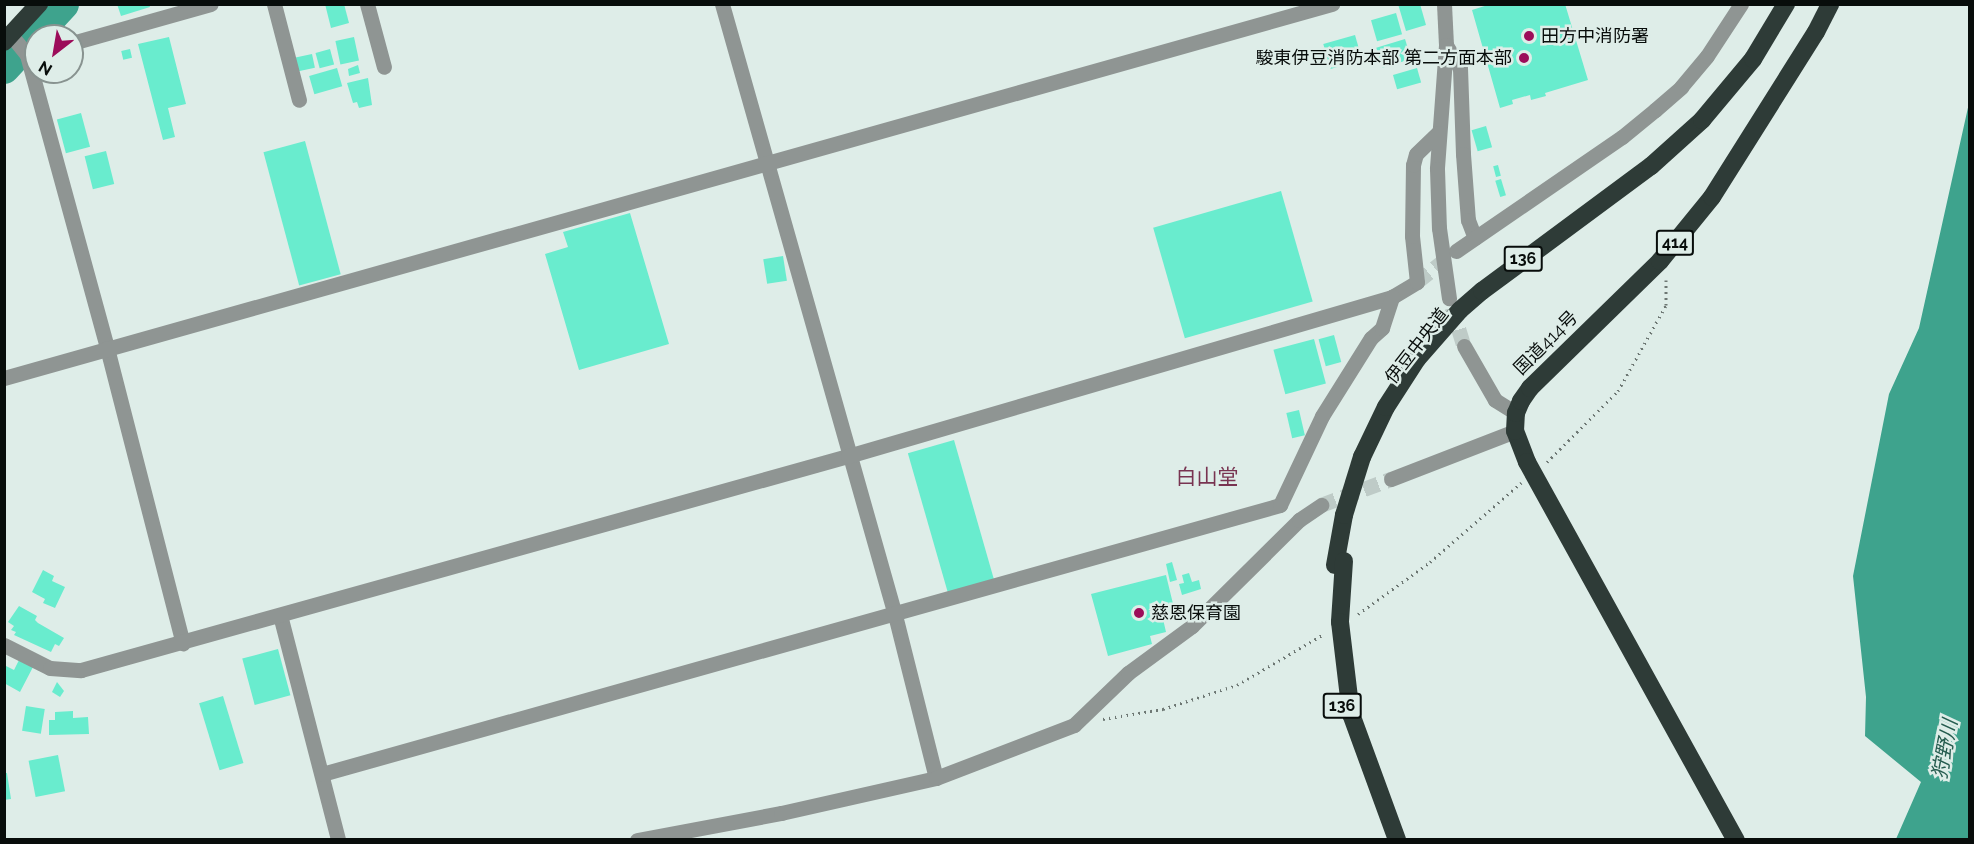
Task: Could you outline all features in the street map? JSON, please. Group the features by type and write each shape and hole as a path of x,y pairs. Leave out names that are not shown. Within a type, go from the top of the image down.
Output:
{"highway":[{"path":"8,39 39,4"},
{"name":"伊豆中央道","path":"1388,840 1350,735 1341,697 1333,624 1344,515 1362,457 1386,407 1418,359 1453,317 1482,291 1651,166 1702,120 1753,59 1786,4"},
{"name":"伊豆中央道","path":"1398,840 1351,714 1340,622 1339,563 1372,457 1393,412 1425,364 1460,324 1489,298 1655,174 1709,128 1760,65 1797,4"},
{"name":"国道414号","path":"1515,422 1530,388 1660,261 1712,197 1816,32 1830,4"},
{"path":"1515,422 1532,469 1736,840"}],"street":[{"path":"84,40 211,4"},
{"path":"274,4 299,100"},
{"path":"367,4 384,67"},
{"path":"722,4 848,456 895,615 936,778"},
{"path":"4,378 767,165 1332,4"},
{"path":"1444,4 1446,45 1438,134 1439,228 1449,298"},
{"path":"1456,251 1622,137 1655,110 1681,87 1700,64 1741,4"},
{"path":"8,39 24,49"},
{"path":"1446,45 1460,68 1468,220 1475,238"},
{"path":"40,84 183,643"},
{"path":"5,647 50,668 69,671 183,643 848,456 1392,297 1417,282 1412,236 1413,165 1416,154 1438,134"},
{"path":"322,774 1280,506 1322,416 1371,338 1382,328 1392,297"},
{"path":"1391,479 1515,422 1495,400 1464,346"},
{"path":"637,840 781,813 936,778 1074,724 1128,673 1192,626 1299,520 1321,505"},
{"path":"280,615 338,840"}],"path":[{"path":"1349,619 1430,562 1618,391 1661,317 1668,297 1668,285 1660,261"},
{"path":"1074,724 1163,709 1237,685 1328,631"}],"water":[{"name":"狩野川","path":"1969,103 1969,839 1896,839 1921,782 1865,736 1866,697 1853,576 1889,394 1919,328"}],"building":[{"path":"117,4 149,4 150,7 121,16"},
{"path":"325,4 344,4 349,23 331,28"},
{"path":"1398,4 1420,4 1426,25 1406,31"},
{"path":"1491,4 1565,4 1588,80 1545,93 1546,96 1531,100 1530,95 1512,100 1513,104 1500,108 1472,10"},
{"path":"1396,13 1402,34 1377,41 1371,20"},
{"path":"1355,35 1362,60 1330,69 1323,44"},
{"path":"169,37 186,104 168,108 175,137 163,140 138,44"},
{"path":"354,37 359,60 340,64 335,41"},
{"path":"1405,39 1411,59 1382,68 1376,48"},
{"path":"130,49 132,58 123,60 121,51"},
{"path":"330,49 334,64 320,68 316,53"},
{"path":"312,54 315,68 297,71 294,58"},
{"path":"358,65 360,73 349,76 348,69"},
{"path":"337,68 342,86 314,94 309,76"},
{"path":"1417,68 1421,82 1397,89 1393,75"},
{"path":"368,78 372,105 359,108 357,102 353,103 347,83"},
{"path":"81,113 90,147 66,153 57,119"},
{"path":"1486,126 1492,147 1478,151 1472,130"},
{"path":"305,141 341,274 299,285 263,152"},
{"path":"106,151 114,184 93,189 85,156"},
{"path":"1498,165 1501,176 1496,177 1493,166"},
{"path":"1501,179 1506,195 1500,197 1495,181"},
{"path":"1281,191 1313,302 1185,338 1153,228"},
{"path":"630,213 669,344 579,370 545,254 568,247 563,232"},
{"path":"783,256 787,281 767,284 763,259"},
{"path":"1334,335 1341,362 1326,366 1319,339"},
{"path":"1314,339 1326,383 1285,394 1273,350"},
{"path":"1299,410 1305,435 1292,438 1286,413"},
{"path":"954,440 994,579 948,593 908,453"},
{"path":"1172,562 1177,580 1170,582 1166,564"},
{"path":"43,570 54,576 52,581 65,587 55,608 43,603 45,599 32,592"},
{"path":"1189,573 1192,582 1199,580 1201,589 1182,595 1179,584 1184,583 1182,575"},
{"path":"1166,575 1176,616 1163,619 1166,632 1150,636 1152,644 1108,656 1091,594"},
{"path":"19,606 37,616 35,620 38,623 64,638 59,646 55,644 51,652 14,635 16,632 11,630 14,626 8,622"},
{"path":"278,649 290,695 255,705 242,659"},
{"path":"19,660 33,667 20,692 4,683 6,666 14,670"},
{"path":"57,682 64,691 60,697 52,692"},
{"path":"223,696 243,763 220,770 199,703"},
{"path":"26,706 45,709 41,734 22,731"},
{"path":"73,711 73,718 88,717 89,734 49,735 49,720 55,720 55,712"},
{"path":"58,755 65,791 36,797 29,761"},
{"path":"4,773 7,773 11,799 4,800"}],"waterway":[{"path":"4,68 63,4"}],"tunnel":[{"path":"1417,282 1452,254"},
{"path":"1452,307 1464,346"},
{"path":"1321,505 1391,479"}],"place":[{"name":"田方中消防署","path":"1529,36"},
{"name":"駿東伊豆消防本部 第二方面本部","path":"1524,58"},
{"name":"慈恩保育園","path":"1139,613"}],"district":[{"name":"白山堂","path":"1207,477"}]}
